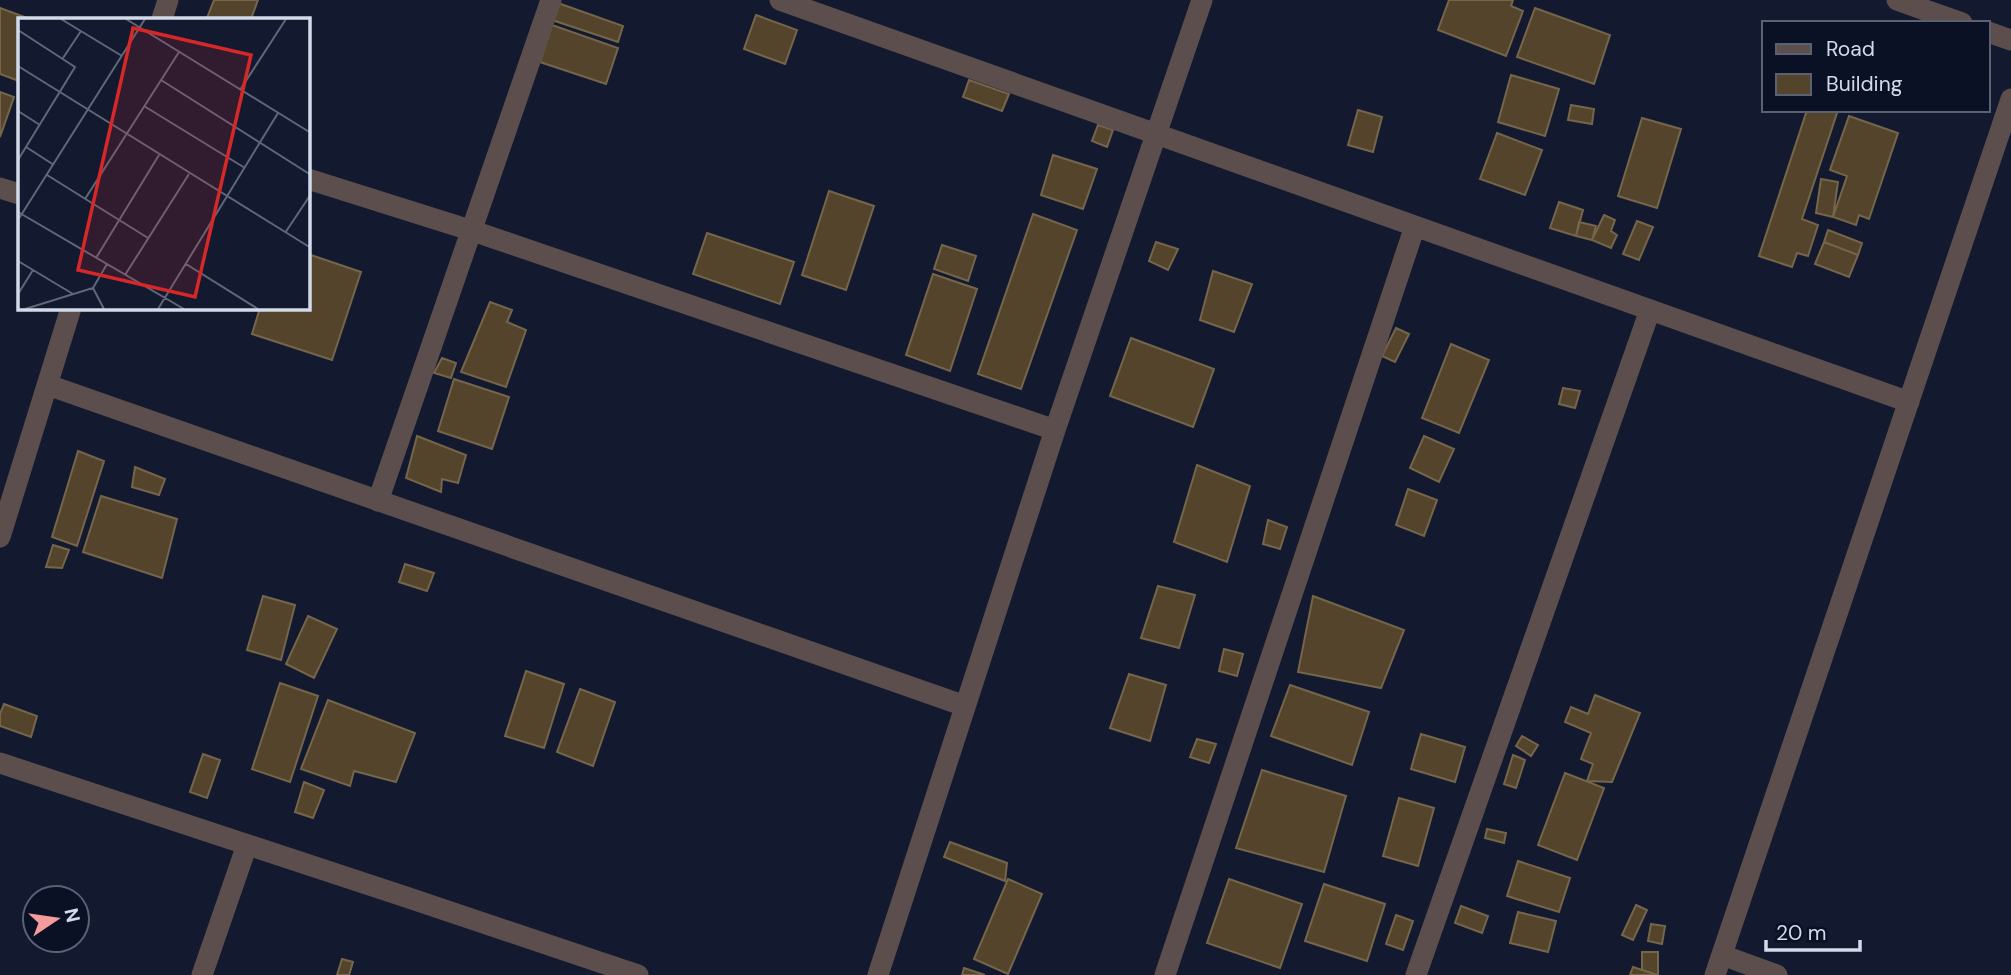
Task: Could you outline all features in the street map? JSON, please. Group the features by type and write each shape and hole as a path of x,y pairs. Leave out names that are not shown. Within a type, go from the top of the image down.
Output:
{"street":[{"path":"162,18 168,0"},
{"path":"378,501 551,0"},
{"path":"780,0 1909,402"},
{"path":"878,975 1055,430 1202,0"},
{"path":"1898,0 1956,21"},
{"path":"1990,33 2011,40"},
{"path":"1777,975 1718,965 2011,99"},
{"path":"310,180 473,231 1055,430"},
{"path":"0,188 18,194"},
{"path":"1165,975 1415,226"},
{"path":"0,537 70,310"},
{"path":"1416,975 1650,310"},
{"path":"48,385 965,706"},
{"path":"0,763 638,975"},
{"path":"202,975 247,845"}],"building":[{"path":"214,0 258,0 251,18 207,18"},
{"path":"1449,0 1513,0 1511,6 1523,11 1506,56 1438,30"},
{"path":"558,3 623,26 618,42 552,20"},
{"path":"0,8 27,18 18,18 18,81 0,74"},
{"path":"1535,8 1610,35 1594,84 1517,57"},
{"path":"756,15 797,30 785,64 744,49"},
{"path":"552,25 618,48 606,84 540,62"},
{"path":"1511,75 1559,89 1545,136 1498,122"},
{"path":"969,80 1009,94 1002,111 963,97"},
{"path":"0,92 14,97 0,137"},
{"path":"1571,105 1594,109 1592,124 1568,120"},
{"path":"1358,110 1382,117 1373,152 1348,145"},
{"path":"1806,112 1837,112 1802,219 1818,225 1808,256 1797,253 1792,267 1759,256"},
{"path":"1849,116 1898,133 1869,219 1859,215 1856,225 1833,217 1847,176 1830,170"},
{"path":"1642,118 1681,129 1657,208 1618,196"},
{"path":"1098,125 1113,130 1107,147 1092,141"},
{"path":"1497,133 1542,150 1525,195 1480,179"},
{"path":"1053,155 1097,169 1083,209 1041,195"},
{"path":"1821,179 1838,182 1833,217 1816,213"},
{"path":"829,191 874,206 846,290 802,275"},
{"path":"1559,202 1583,210 1576,236 1550,228"},
{"path":"1033,214 1077,230 1021,389 978,374"},
{"path":"1604,215 1615,220 1611,231 1617,235 1611,248 1592,240"},
{"path":"1637,221 1653,227 1639,260 1623,254"},
{"path":"1579,222 1596,226 1592,240 1576,236"},
{"path":"1828,230 1862,243 1858,255 1824,242"},
{"path":"707,233 794,262 780,304 693,274"},
{"path":"1156,242 1178,249 1168,270 1149,261"},
{"path":"1824,242 1858,255 1849,277 1815,264"},
{"path":"942,245 976,256 968,281 934,269"},
{"path":"310,255 361,272 332,360 252,334 259,310 310,310"},
{"path":"1213,271 1252,284 1234,332 1200,320"},
{"path":"933,274 977,289 950,371 906,355"},
{"path":"490,302 512,310 507,322 526,330 506,387 461,372"},
{"path":"1396,328 1409,334 1395,362 1382,356"},
{"path":"1131,338 1214,369 1193,427 1110,396"},
{"path":"1451,344 1489,360 1459,433 1422,418"},
{"path":"442,358 456,363 451,378 434,373"},
{"path":"454,379 509,397 492,449 438,431"},
{"path":"1563,388 1580,391 1575,408 1559,404"},
{"path":"417,436 466,455 458,483 442,479 441,492 406,478"},
{"path":"1424,436 1454,449 1439,482 1410,468"},
{"path":"78,451 104,461 77,546 52,537"},
{"path":"1197,465 1250,486 1227,562 1174,542"},
{"path":"135,467 165,479 159,495 132,487"},
{"path":"1408,489 1437,500 1424,536 1396,525"},
{"path":"101,496 177,519 162,578 83,552"},
{"path":"1268,520 1287,527 1280,549 1263,544"},
{"path":"53,545 69,550 62,568 46,567"},
{"path":"405,564 434,573 427,591 399,582"},
{"path":"1158,586 1195,595 1179,648 1141,638"},
{"path":"263,596 295,605 281,660 247,650"},
{"path":"1313,596 1404,630 1381,688 1298,672"},
{"path":"308,616 337,629 314,678 286,664"},
{"path":"1224,649 1243,654 1237,676 1219,671"},
{"path":"526,671 564,684 544,748 505,736"},
{"path":"1129,674 1166,685 1150,741 1110,728"},
{"path":"280,683 318,696 290,782 252,769"},
{"path":"1290,685 1369,712 1352,765 1271,736"},
{"path":"580,689 615,702 593,766 557,752"},
{"path":"1595,695 1640,713 1612,782 1587,781 1593,764 1581,759 1591,733 1565,722 1571,707 1588,714"},
{"path":"328,700 415,733 396,782 354,771 350,786 301,769"},
{"path":"4,704 37,716 31,737 0,726 0,714"},
{"path":"1421,734 1465,747 1455,782 1411,769"},
{"path":"1522,736 1538,745 1531,756 1516,746"},
{"path":"1197,739 1216,744 1209,763 1190,757"},
{"path":"203,754 220,760 207,798 190,792"},
{"path":"1513,755 1525,760 1516,788 1504,784"},
{"path":"1262,770 1346,796 1324,872 1236,848"},
{"path":"1565,773 1604,788 1577,860 1538,845"},
{"path":"304,782 324,790 313,818 295,812"},
{"path":"1399,798 1434,808 1418,866 1383,856"},
{"path":"1487,829 1506,833 1504,843 1485,838"},
{"path":"950,842 1007,863 1005,881 944,857"},
{"path":"1518,861 1570,878 1559,912 1507,896"},
{"path":"1008,879 1042,894 1008,974 974,959"},
{"path":"1229,879 1302,904 1280,968 1207,943"},
{"path":"1324,884 1385,904 1367,961 1305,941"},
{"path":"1636,905 1647,910 1633,940 1622,935"},
{"path":"1461,906 1488,916 1482,933 1455,923"},
{"path":"1518,912 1556,921 1548,952 1510,943"},
{"path":"1396,915 1413,921 1403,950 1386,944"},
{"path":"1651,924 1665,926 1662,944 1648,941"},
{"path":"1642,952 1658,952 1658,975 1642,970"},
{"path":"342,959 353,962 349,975 337,975"},
{"path":"1633,967 1657,975 1630,975"},
{"path":"964,968 985,975 962,975"}]}
